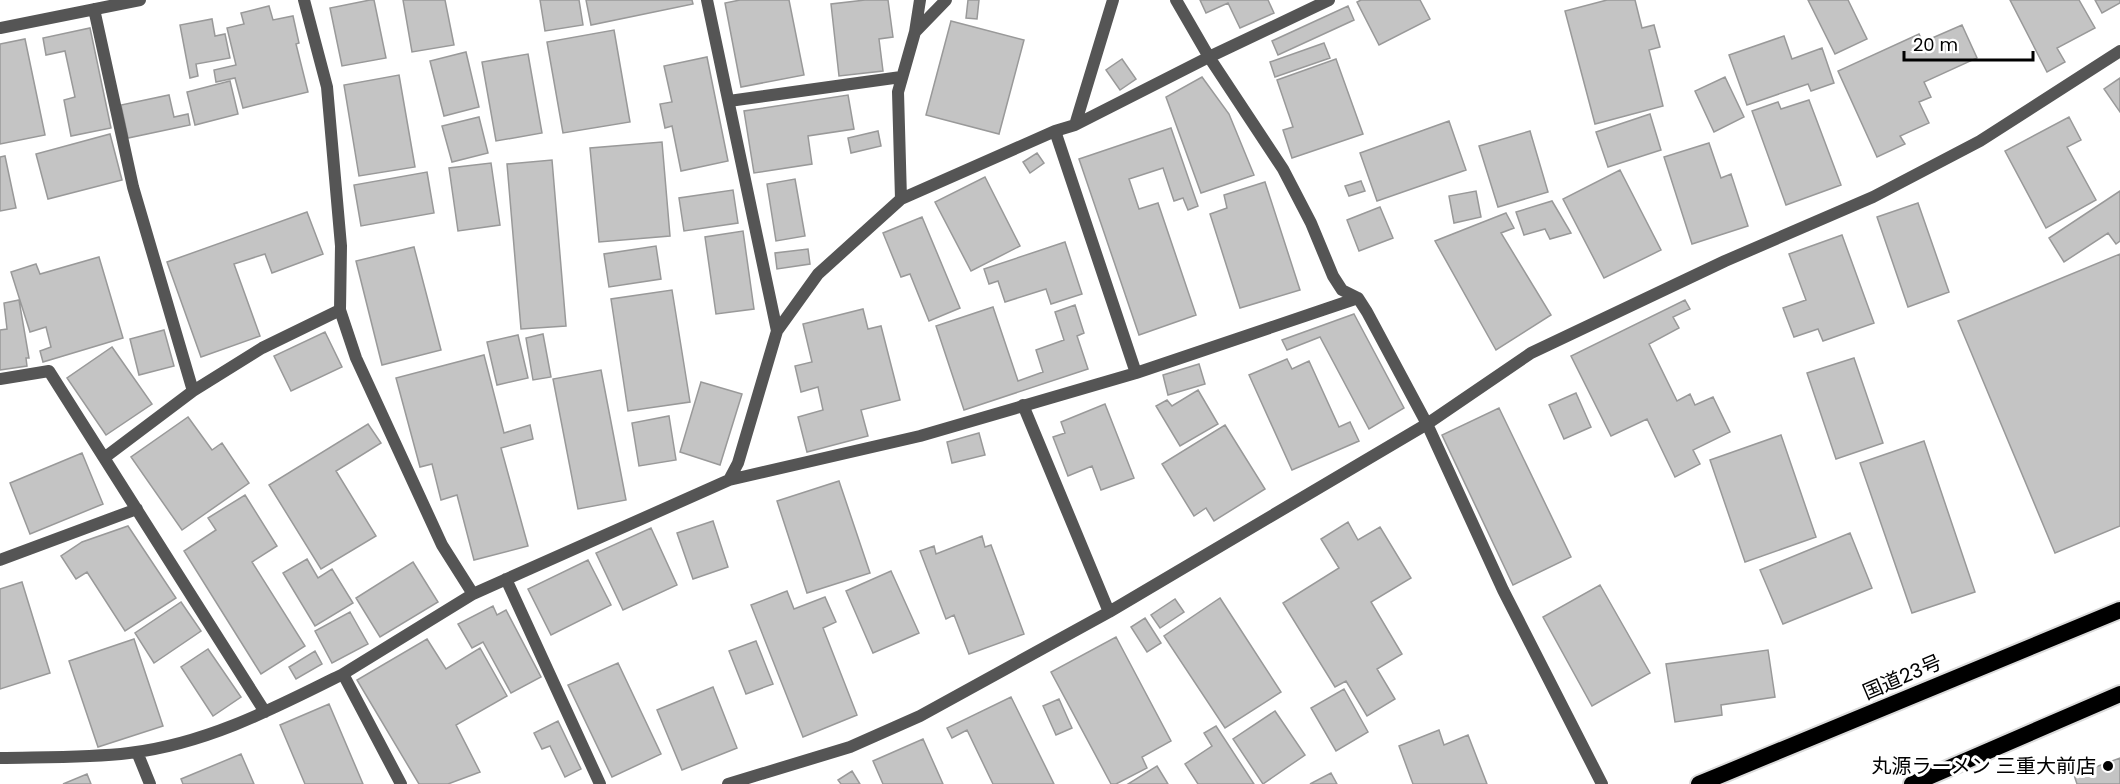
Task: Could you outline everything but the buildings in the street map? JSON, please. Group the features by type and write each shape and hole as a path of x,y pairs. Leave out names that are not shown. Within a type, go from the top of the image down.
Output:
{"highway":[{"name":"国道23号","path":"1699,784 2120,610"},
{"path":"1912,784 2120,694"}],"street":[{"path":"0,28 140,0"},
{"path":"304,0 327,87 341,246 340,310 356,358 442,545 473,594"},
{"path":"707,0 777,331"},
{"path":"901,199 898,92 915,32 920,0"},
{"path":"915,32 946,0"},
{"path":"1075,125 1113,0"},
{"path":"1176,0 1209,57 1283,169 1338,283 1342,290 1358,298 1427,424 1503,590 1602,784"},
{"path":"729,480 738,463 777,331 818,274 901,199 1055,131 1075,125 1209,57 1329,0"},
{"path":"94,9 133,187 193,391"},
{"path":"728,784 850,747 920,716 1109,612 1427,424 1531,353 1725,261 1873,196 1980,141 2120,51"},
{"path":"729,101 901,77"},
{"path":"1055,131 1136,373"},
{"path":"0,758 137,752 195,740 265,712 343,674 473,594 729,480 920,436 1136,373 1358,298"},
{"path":"104,458 193,391 262,348 340,310"},
{"path":"0,379 49,371 265,712"},
{"path":"1023,405 1109,612"},
{"path":"0,560 137,509"},
{"path":"506,579 600,784"},
{"path":"343,674 401,784"},
{"path":"137,752 150,784"}],"place":[{"name":"丸源ラーメン 三重大前店","path":"2108,766"}]}
